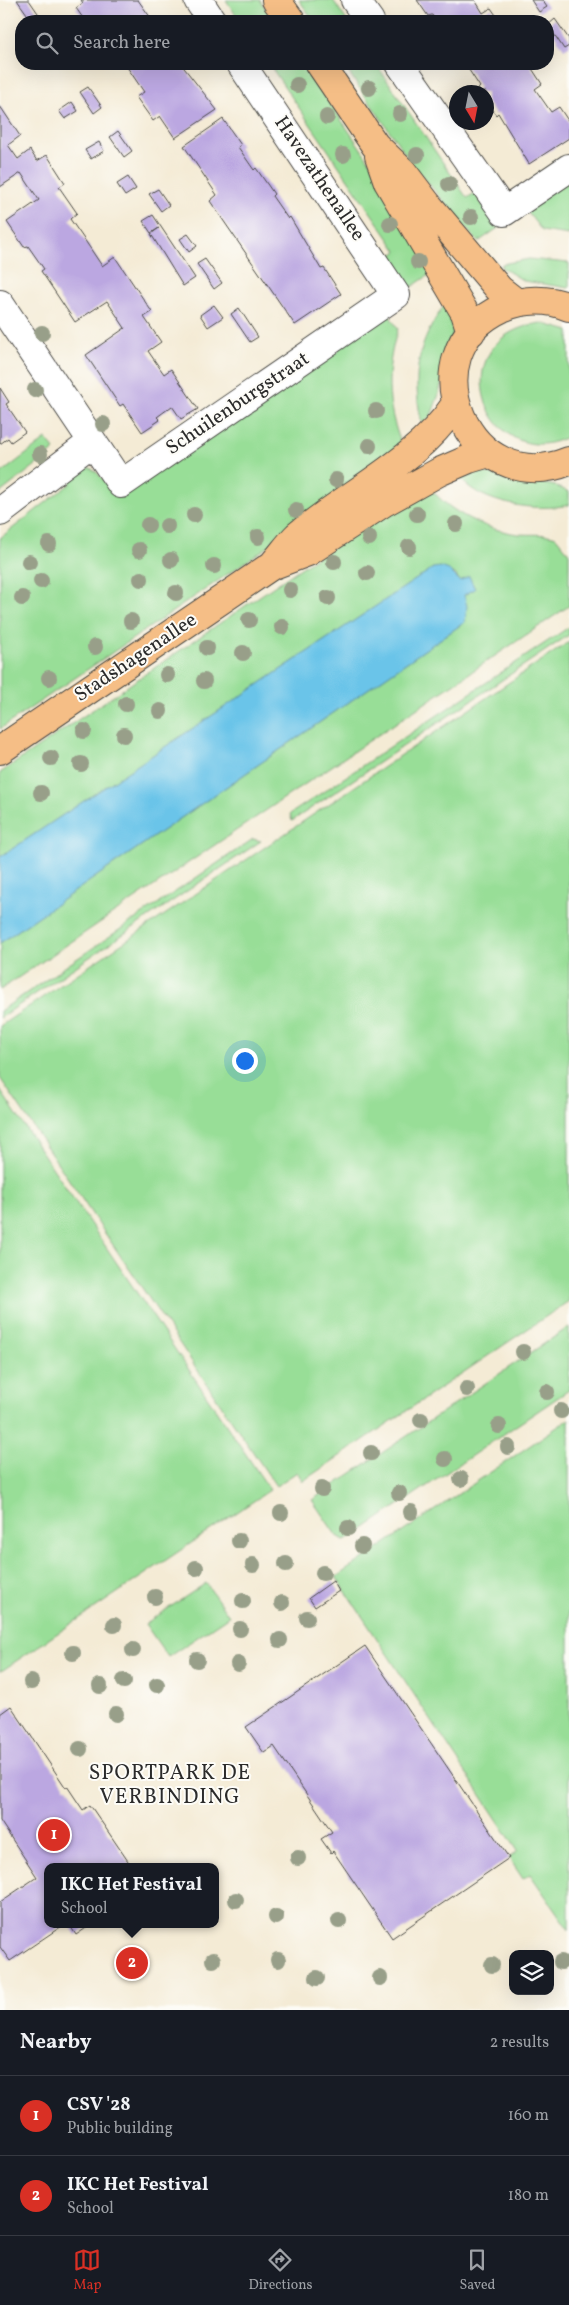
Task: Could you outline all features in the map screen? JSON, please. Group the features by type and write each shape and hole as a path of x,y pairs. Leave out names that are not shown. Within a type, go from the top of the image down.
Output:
{"main road":[{"path":"276,0 286,15"},
{"path":"324,70 375,145 403,172 428,205 499,289 517,303"},
{"path":"375,145 388,182 454,292 465,313 471,332"},
{"path":"566,466 524,467 500,460 489,453 468,432 456,405 453,379 455,367 464,343 471,332 492,314 517,303 546,301 569,307"},
{"name":"Stadshagenallee","path":"271,566 296,537 421,444 443,424 456,405"},
{"name":"Stadshagenallee","path":"0,750 271,566 308,552 383,503 439,472 489,453"}],"street":[{"path":"198,0 208,15"},
{"path":"355,0 366,15"},
{"name":"Havezathenallee","path":"245,70 396,295"},
{"path":"404,70 504,212 569,168"},
{"name":"Schuilenburgstraat","path":"0,304 91,443 121,484 396,295"},
{"path":"0,512 91,443"}],"green space":[{"path":"226,0 260,0 270,15 236,15"},
{"path":"299,0 333,0 343,15 310,15"},
{"path":"273,70 307,70 392,194 435,271 410,288 389,257 397,251"},
{"path":"347,70 380,70 467,198 475,193 498,228 478,242 413,165"},
{"path":"569,179 569,235 542,231 525,209"},
{"path":"529,259 569,263 569,288 524,281 501,267 502,264"},
{"path":"446,303 453,311 454,328 439,394 431,416 424,423 421,421 418,404 417,373 419,359 429,332"},
{"path":"388,313 398,329 391,358 389,387 393,416 402,445 294,529 0,729 0,538 71,483 64,473 79,468 90,468 99,474 109,487"},
{"path":"541,323 569,331 569,436 540,444 516,438 497,423 485,401 482,376 490,353 509,334"},
{"path":"46,439 55,450 0,493 0,474"},
{"path":"473,471 556,486 569,492 569,505 541,508 526,507 495,500 469,487 459,477"},
{"path":"430,488 438,497 458,512 494,529 518,534 556,537 569,553 569,606 0,990 0,943 465,622 464,595 475,589 469,577 460,581 455,574 433,568 0,857 0,773 314,559"},
{"path":"569,627 569,635 292,821 290,814"},
{"path":"569,642 569,1301 303,1481 297,1472 276,1486 0,1078 0,1026"},
{"path":"253,839 261,841 0,1018 0,1011"},
{"path":"0,1090 270,1490 0,1672"},
{"path":"569,1327 569,1390 350,1538 344,1540 336,1535 312,1500"},
{"path":"569,1419 569,1930 530,1874 523,1879 509,1858 518,1851 336,1577"},
{"path":"206,1583 229,1616 168,1657 145,1624"}],"water":[{"path":"441,567 449,570 460,581 469,576 475,589 464,595 467,606 465,622 0,943 0,857 433,568"}],"building":[{"path":"17,0 29,0 39,15 28,15"},
{"path":"81,0 138,0 149,15 81,15 76,8 83,3"},
{"path":"417,0 475,0 483,13 491,8 496,15 432,15 427,15"},
{"path":"531,0 542,0 547,7 539,12"},
{"path":"554,20 569,39 569,46 564,49 554,34"},
{"path":"129,70 186,70 217,110 175,138 160,116 153,121 136,97 144,92"},
{"path":"469,70 533,70 542,84 535,89 551,112 559,107 569,122 569,138 529,164 498,113 496,115 494,112 494,85 479,85"},
{"path":"88,87 102,107 94,113 80,92"},
{"path":"72,102 78,111 65,119 59,111"},
{"path":"0,106 20,136 8,145 18,159 30,150 37,161 47,155 65,183 59,187 77,213 70,219 102,266 115,257 152,312 144,317 161,342 148,351 164,374 171,369 198,409 181,419 172,406 157,417 160,420 142,432 123,404 120,406 86,355 125,328 107,301 75,322 41,271 44,269 28,246 24,247 7,222 39,200 21,173 0,187"},
{"path":"223,119 241,145 238,147 254,170 256,168 288,219 290,217 321,269 324,268 341,294 295,325 210,201 217,195 184,146"},
{"path":"118,131 132,151 124,157 110,137"},
{"path":"99,142 104,151 91,159 85,150"},
{"path":"128,177 136,189 125,196 117,184"},
{"path":"158,189 169,205 161,211 149,194"},
{"path":"153,215 195,278 183,286 151,234 159,228 151,233 143,221"},
{"path":"188,234 197,246 189,252 180,239"},
{"path":"205,259 222,283 214,289 197,264"},
{"path":"214,305 223,317 208,327 200,315"},
{"path":"239,308 258,337 250,342 231,314"},
{"path":"0,388 9,402 6,404 25,432 11,442 8,438 0,444"},
{"path":"333,1581 339,1591 315,1607 309,1598"},
{"path":"365,1646 509,1858 392,1938 333,1851 331,1853 321,1839 332,1832 274,1746 264,1753 246,1727"},
{"path":"11,1706 66,1788 67,1786 83,1810 90,1805 129,1863 44,1863 44,1928 59,1928 10,1961 0,1947 0,1902 37,1877 0,1821 0,1714"},
{"path":"72,1928 86,1928 76,1935"}],"place":[{"name":"CSV '28","path":"54,1835"},
{"name":"IKC Het Festival","path":"132,1963"}],"district":[{"name":"SPORTPARK DE VERBINDING","path":"170,1785"}]}
